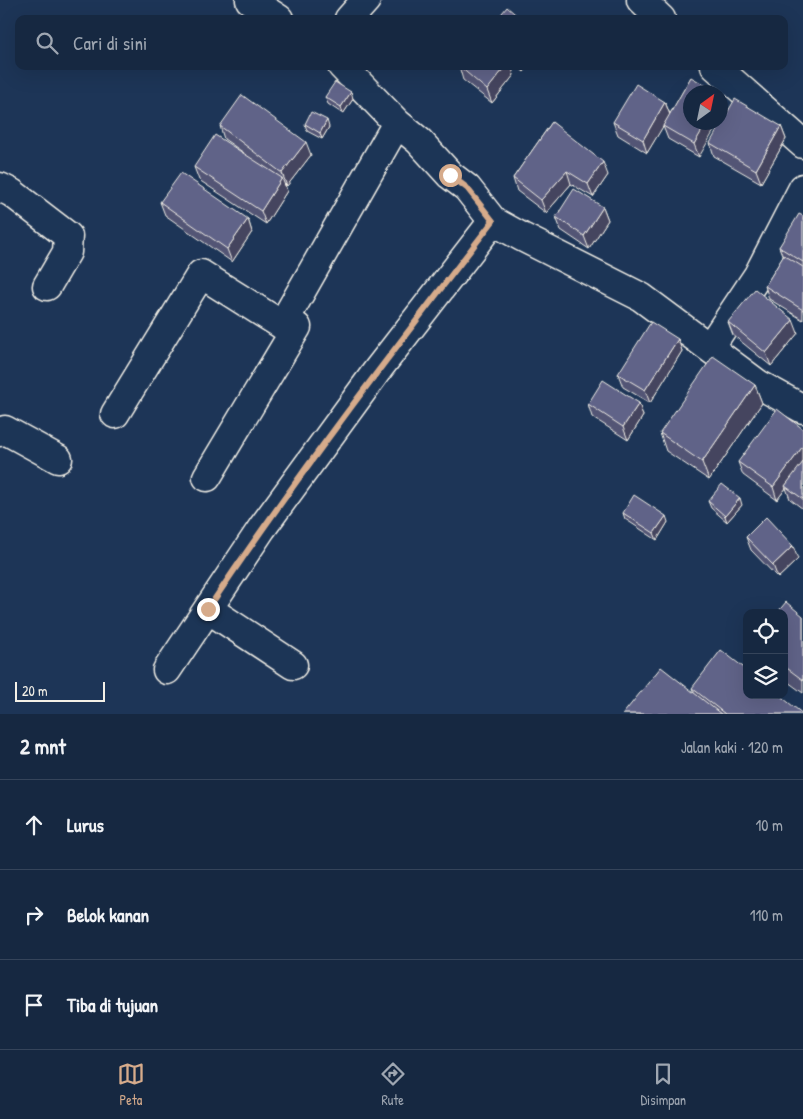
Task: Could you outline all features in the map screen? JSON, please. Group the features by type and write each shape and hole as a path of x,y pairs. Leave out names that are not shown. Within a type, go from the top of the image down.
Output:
{"street":[{"path":"250,0 273,15"},
{"path":"353,15 366,0"},
{"path":"641,0 657,15"},
{"path":"346,70 397,123 419,141 450,175 467,188 493,221 641,297 758,384 803,408"},
{"path":"720,70 803,144"},
{"path":"282,325 397,123"},
{"path":"0,187 12,193 68,236 67,252 47,286"},
{"path":"710,347 758,275 803,188"},
{"path":"167,670 262,528 379,368 493,221"},
{"path":"115,414 201,274 282,325 297,327 207,477"},
{"path":"0,432 5,430 58,459"},
{"path":"208,609 293,664"}],"building":[{"path":"507,7 516,15 500,15"},
{"path":"464,70 503,70 487,90"},
{"path":"691,77 705,85 686,85"},
{"path":"335,82 351,92 341,107 325,97"},
{"path":"636,84 665,102 643,140 613,122"},
{"path":"683,91 683,130 702,130 694,144 663,126"},
{"path":"242,95 306,142 282,173 220,126"},
{"path":"735,99 781,126 756,170 710,143 717,130 728,130 728,111"},
{"path":"311,112 327,120 320,133 305,124"},
{"path":"552,122 603,162 588,184 567,171 541,200 513,178"},
{"path":"215,135 282,178 261,211 194,167"},
{"path":"181,173 248,219 227,249 160,202"},
{"path":"574,189 603,207 584,236 556,217"},
{"path":"799,214 803,216 803,262 779,247"},
{"path":"784,255 803,267 803,310 765,286"},
{"path":"755,289 793,320 766,353 728,322"},
{"path":"651,322 678,339 645,390 618,374"},
{"path":"713,356 755,385 702,462 660,433"},
{"path":"603,380 639,403 623,427 588,404"},
{"path":"777,409 803,429 803,446 773,487 738,462"},
{"path":"803,462 803,499 785,486"},
{"path":"722,484 740,498 725,516 708,501"},
{"path":"634,495 666,516 654,533 623,513"},
{"path":"766,517 793,546 773,565 746,537"},
{"path":"786,602 803,616 803,680 788,669 788,609 780,609"},
{"path":"721,650 743,667 743,699 784,699 803,714 725,714 692,688"},
{"path":"661,667 721,714 623,714"}],"route":[{"path":"208,609 262,528 379,368 493,221 467,188 450,175"}]}
